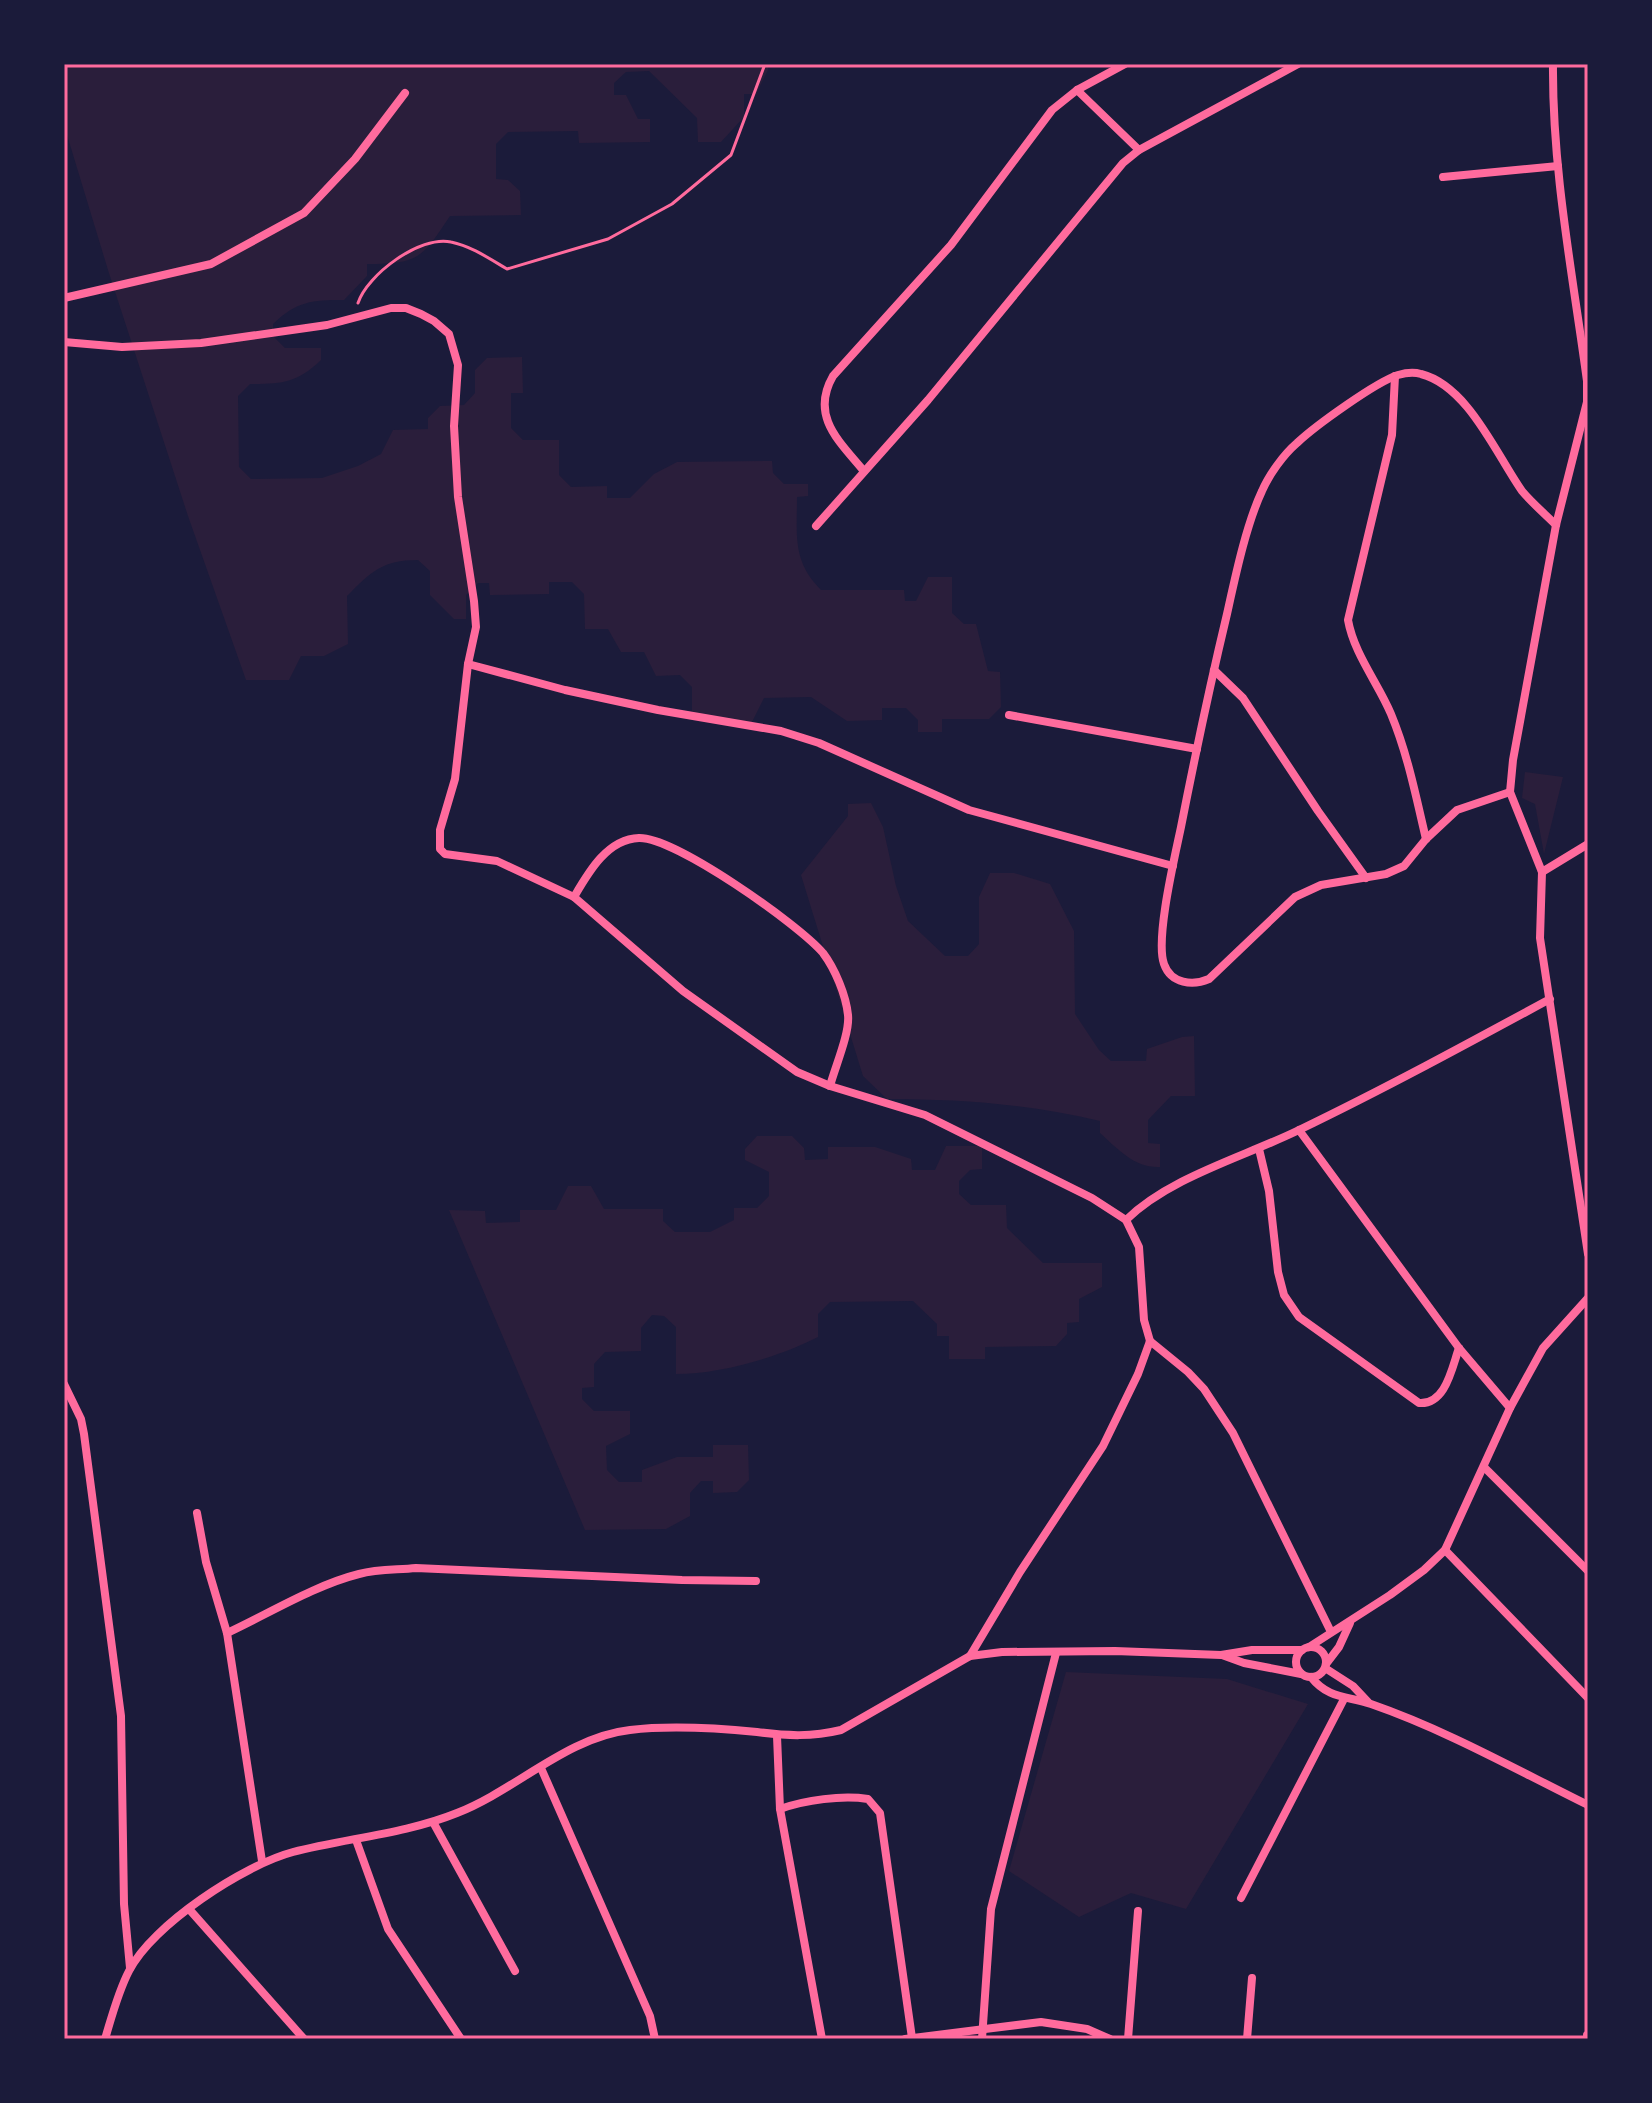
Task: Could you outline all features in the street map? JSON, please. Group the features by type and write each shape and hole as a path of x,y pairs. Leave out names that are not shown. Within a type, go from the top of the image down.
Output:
{"street":[{"path":"863,470 829,427 825,417 826,388 833,376 951,245 1052,110 1077,90 1125,64"},
{"path":"816,526 928,400 1108,178 1139,150 1298,64"},
{"path":"1553,64 1558,166 1587,381 1587,402 1556,525 1513,760 1510,792 1542,872 1540,938 1588,1254"},
{"path":"1077,90 1139,150"},
{"path":"64,298 211,264 304,213 355,159 405,93"},
{"path":"1443,177 1558,166"},
{"path":"64,342 122,347 201,343 327,325 391,308 406,308 434,321 449,334 458,365 454,426 458,497 476,627 468,664 455,779 440,830 440,849 445,854 497,861 574,897 683,991 797,1072 830,1086 925,1115 1092,1198 1126,1220 1139,1247 1144,1320 1150,1341 1204,1389 1233,1433 1331,1632"},
{"path":"1510,792 1457,810 1426,839 1404,866 1386,874 1321,885 1295,897 1209,979 1197,984 1181,982 1164,964 1161,943 1173,866 1235,580 1262,491 1297,443 1395,376 1408,373 1435,379 1470,409 1525,494 1556,525"},
{"path":"1395,376 1392,435 1348,620 1350,635 1403,743 1426,839"},
{"path":"468,664 565,690 658,710 781,731 819,743 969,810 1173,866"},
{"path":"1214,670 1243,698 1366,878"},
{"path":"1009,715 1197,749"},
{"path":"574,897 592,866 624,841 639,838 658,840 675,848 755,898 811,940 832,966 848,1020 830,1086"},
{"path":"1542,872 1588,844"},
{"path":"1126,1220 1158,1193 1299,1130 1420,1070 1550,999"},
{"path":"1299,1130 1459,1348 1510,1408"},
{"path":"1259,1149 1269,1191 1278,1272 1284,1295 1299,1317 1419,1403 1437,1398 1446,1385 1459,1348"},
{"path":"1301,1674 1296,1660 1305,1649 1350,1623 1424,1570 1445,1550 1510,1408 1543,1348 1588,1298"},
{"path":"970,1656 1020,1572 1103,1446 1129,1396 1150,1341"},
{"path":"64,1384 81,1419 84,1434 121,1716 124,1904 130,1969"},
{"path":"1485,1468 1588,1571"},
{"path":"197,1513 206,1562 227,1633 262,1861"},
{"path":"1445,1550 1588,1698"},
{"path":"227,1633 324,1587 359,1574 385,1570 416,1568 756,1581"},
{"path":"1221,1655 1244,1663 1317,1676 1339,1647 1350,1623"},
{"path":"105,2039 130,1969 147,1947 220,1886 262,1861 433,1822 470,1808 585,1743 607,1734 673,1727 777,1736 821,1735 841,1730 970,1656 1002,1652 1115,1651 1221,1655 1252,1650 1319,1650 1325,1666 1353,1686 1368,1703"},
{"path":"982,2039 991,1909 1056,1653"},
{"path":"1311,1677 1326,1692 1368,1703 1469,1746 1588,1805"},
{"path":"1241,1898 1344,1699"},
{"path":"777,1736 780,1809 822,2039"},
{"path":"541,1768 650,2016 655,2039"},
{"path":"780,1809 855,1797 868,1799 880,1813 908,2038 1041,2022 1087,2029 1110,2039"},
{"path":"433,1822 515,1971"},
{"path":"356,1840 388,1929 461,2039"},
{"path":"189,1909 304,2039"},
{"path":"1128,2039 1138,1911"},
{"path":"1247,2039 1252,1978"}],"path":[{"path":"353,318 363,289 384,268 426,244 449,241 507,269 608,239 672,204 731,155 765,64"}],"shaded area":[{"path":"64,64 768,64 756,94 744,94 744,117 721,142 698,142 697,118 649,71 626,72 614,83 614,95 626,95 638,119 650,119 650,142 579,143 578,131 508,132 496,144 496,179 508,180 520,191 521,215 450,216 418,256 398,262 367,264 367,276 344,300 306,303 273,324 273,336 285,348 321,348 321,360 296,378 250,384 238,396 239,467 251,479 322,478 358,466 381,454 393,430 428,429 428,418 440,406 464,405 475,393 475,370 487,358 522,357 523,393 511,393 511,428 523,440 559,440 559,475 571,487 607,486 607,498 630,498 654,474 677,462 772,461 773,473 784,484 808,484 808,496 797,497 798,547 805,569 821,590 904,590 905,601 916,601 928,577 952,577 952,613 964,624 976,624 988,671 1000,672 1001,707 989,719 942,719 942,732 918,732 918,720 906,708 882,708 882,720 847,721 811,697 764,698 752,722 716,722 692,711 692,687 680,675 656,676 644,652 621,652 608,629 585,629 584,594 572,582 549,582 549,594 490,595 489,583 478,583 466,595 466,619 454,619 430,595 430,571 418,560 395,562 378,569 347,596 348,644 324,656 301,656 289,680 246,680 188,516 64,125"},
{"path":"1525,772 1563,777 1544,854 1535,804 1522,798"},
{"path":"871,803 883,827 896,886 908,921 945,956 968,956 979,944 979,897 990,873 1014,873 1050,884 1074,931 1075,1014 1099,1050 1111,1061 1146,1061 1147,1049 1194,1036 1195,1096 1171,1096 1148,1120 1148,1143 1160,1144 1160,1167 1134,1161 1120,1151 1100,1133 1100,1121 1047,1110 994,1104 887,1099 863,1076 801,875 848,816 848,804"},
{"path":"757,1136 792,1136 804,1148 805,1160 828,1159 828,1147 875,1147 911,1159 912,1170 935,1170 946,1146 982,1146 982,1169 970,1170 959,1181 959,1194 971,1205 1006,1205 1007,1228 1043,1263 1102,1263 1102,1287 1079,1299 1079,1322 1067,1323 1067,1334 1056,1346 985,1347 985,1359 949,1359 949,1336 937,1336 937,1324 913,1301 830,1302 818,1314 818,1337 730,1368 676,1374 676,1327 664,1316 652,1315 641,1328 641,1351 605,1352 594,1364 594,1387 582,1388 582,1399 594,1411 630,1411 630,1434 606,1446 607,1470 619,1482 642,1482 642,1470 677,1457 713,1457 713,1445 748,1445 749,1480 737,1492 713,1493 713,1481 701,1481 690,1493 690,1516 666,1529 585,1530 449,1210 485,1211 486,1223 520,1222 520,1210 556,1210 568,1186 591,1186 604,1209 663,1209 663,1221 675,1232 710,1232 734,1220 734,1208 757,1208 769,1196 769,1172 745,1160 745,1149"},
{"path":"1066,1672 1227,1679 1308,1704 1186,1909 1131,1893 1079,1917 1009,1871"}]}
